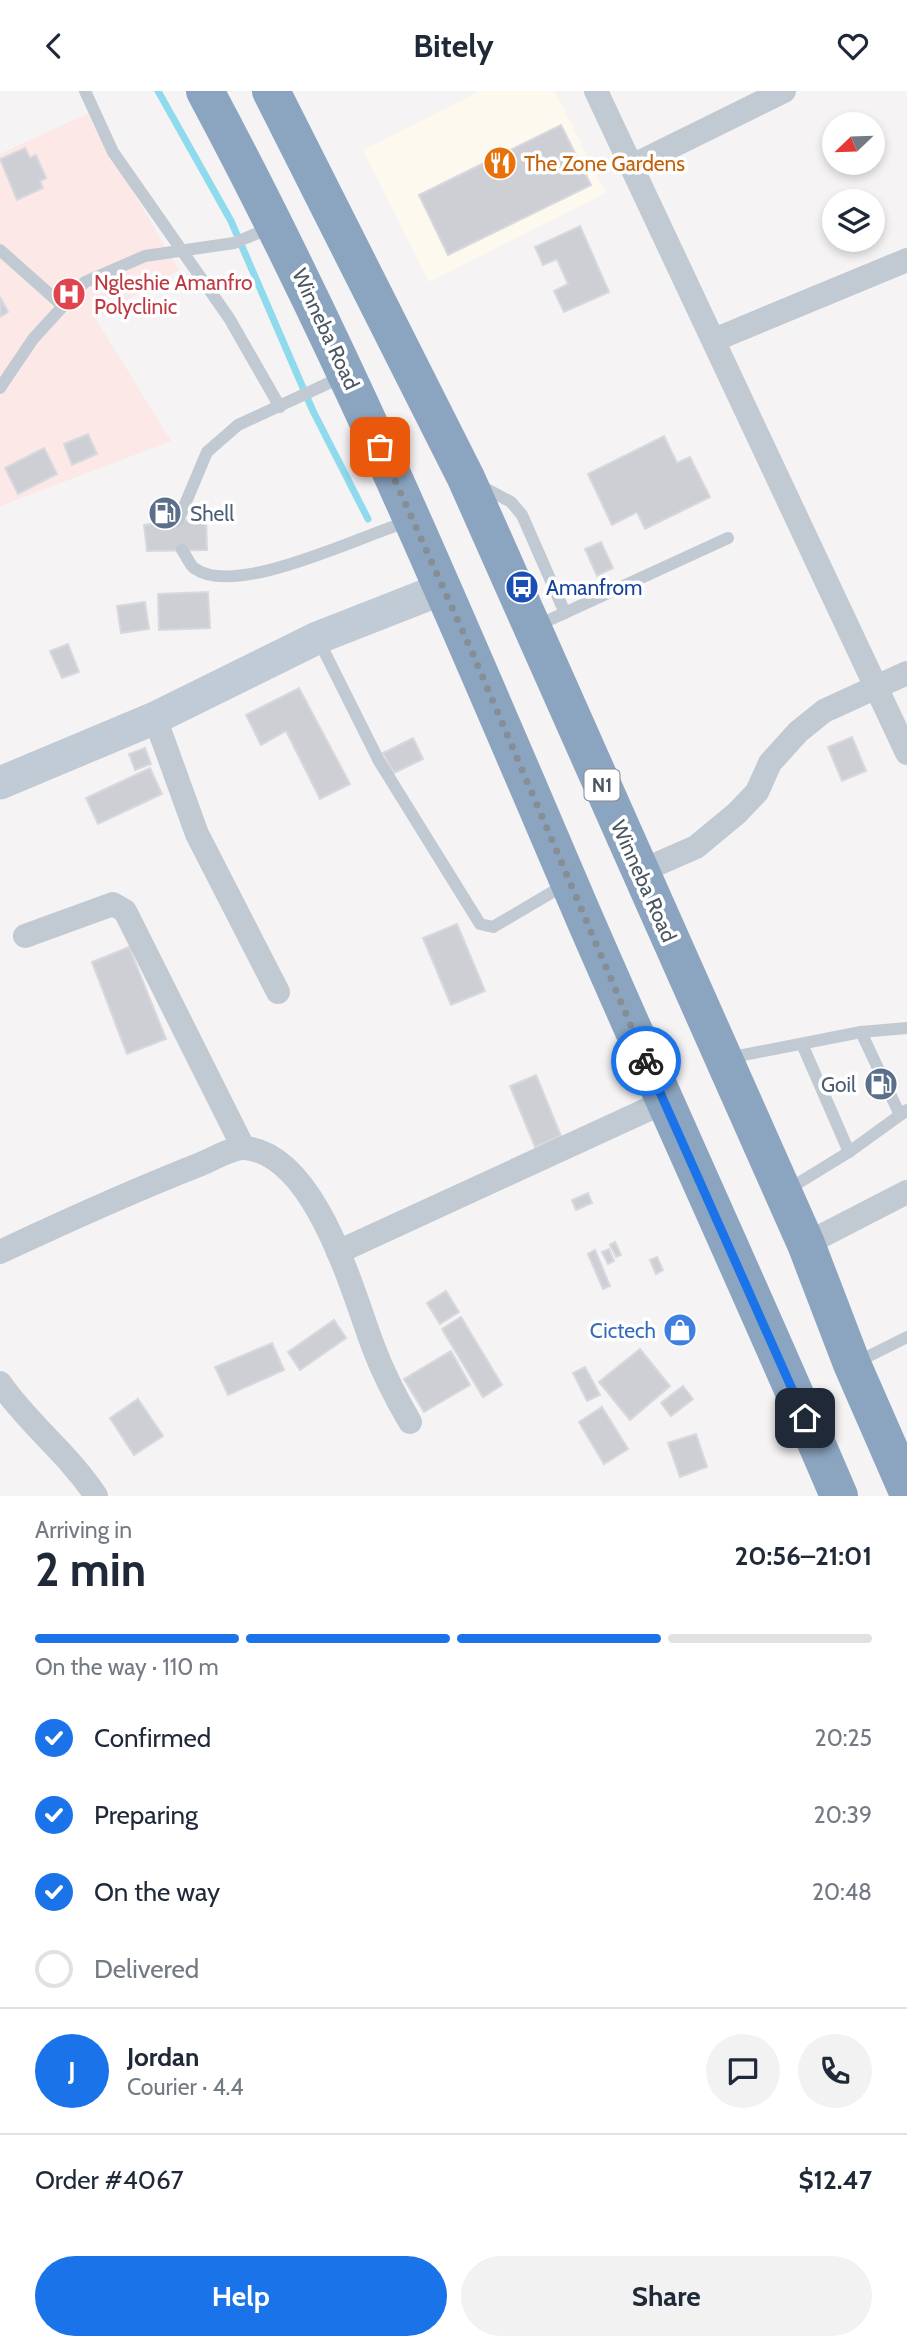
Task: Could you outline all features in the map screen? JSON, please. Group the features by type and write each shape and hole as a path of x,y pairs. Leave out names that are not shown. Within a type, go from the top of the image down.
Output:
{"highway":[{"name":"Winneba Road","path":"205,91 277,225 347,374 472,652 664,1102 837,1495"},
{"name":"Winneba Road","path":"271,91 466,478 549,620 639,872 806,1244 852,1364 907,1490"}],"street":[{"path":"596,91 907,753"},
{"path":"632,166 784,91"},
{"path":"714,340 907,260"},
{"path":"0,783 155,718 317,638 442,589"},
{"path":"639,872 696,846 757,792 770,763 798,732 824,711 907,673"},
{"path":"155,718 197,834 278,992"},
{"path":"25,936 113,904 125,911 243,1147"},
{"path":"338,1252 664,1102"},
{"path":"0,1252 142,1187 243,1147 268,1155 296,1177 338,1252 390,1388 410,1422"},
{"path":"806,1244 907,1192"},
{"path":"0,1383 13,1402 83,1476 96,1496"}],"lane":[{"path":"85,91 113,152 229,318 280,407"},
{"path":"0,388 33,339 85,282 145,256 234,243 277,225"},
{"path":"0,250 63,306"},
{"path":"178,521 207,452 238,425 347,374"},
{"path":"183,550 194,568 215,576 255,575 316,557 412,520"},
{"path":"549,620 728,538"},
{"path":"317,638 379,761 480,924 493,927 569,882"},
{"path":"723,1059 861,1032 907,1028"},
{"path":"781,1193 849,1152 903,1113 861,1032"},
{"path":"802,1044 849,1152"},
{"path":"852,1364 907,1337"}],"shaded area":[{"path":"480,91 555,91 606,193 429,282 363,150"},
{"name":"Ngleshie Amanfro Polyclinic","path":"87,114 179,270 95,318 171,441 0,506 0,154"}],"building":[{"path":"561,125 591,185 448,255 419,195"},
{"path":"25,148 30,158 36,155 46,178 40,181 43,188 17,200 0,159"},
{"path":"580,226 609,292 564,312 554,291 568,284 557,259 543,265 535,247"},
{"path":"0,297 8,312 0,317"},
{"path":"88,434 97,454 72,465 64,444"},
{"path":"664,436 677,463 690,457 710,497 645,529 637,512 612,525 588,474"},
{"path":"44,448 57,474 18,494 5,468"},
{"path":"206,518 207,550 147,551 144,525"},
{"path":"601,542 613,568 597,576 585,549"},
{"path":"208,592 210,628 159,630 158,594"},
{"path":"145,602 149,629 121,633 117,606"},
{"path":"68,644 79,672 62,678 50,651"},
{"path":"299,688 350,784 320,799 286,731 261,745 246,715"},
{"path":"852,737 866,771 842,781 828,747"},
{"path":"413,738 423,759 394,773 383,753"},
{"path":"145,748 151,764 135,770 129,754"},
{"path":"150,768 162,794 98,824 86,798"},
{"path":"457,924 485,991 451,1005 423,938"},
{"path":"129,947 166,1039 127,1054 92,962"},
{"path":"536,1075 561,1136 535,1147 510,1086"},
{"path":"588,1193 592,1203 576,1210 572,1200"},
{"path":"615,1242 621,1255 616,1257 610,1245"},
{"path":"609,1249 614,1261 608,1264 602,1252"},
{"path":"595,1250 610,1286 603,1289 588,1254"},
{"path":"657,1257 663,1270 656,1274 650,1260"},
{"path":"446,1291 459,1312 440,1324 427,1303"},
{"path":"461,1317 502,1385 483,1397 442,1329"},
{"path":"334,1320 346,1338 300,1370 288,1352"},
{"path":"272,1343 284,1370 228,1395 215,1367"},
{"path":"640,1349 670,1386 630,1420 599,1382"},
{"path":"451,1351 470,1385 424,1412 404,1379"},
{"path":"585,1367 600,1395 587,1401 573,1373"},
{"path":"683,1386 693,1399 671,1416 661,1403"},
{"path":"138,1399 163,1436 134,1455 110,1418"},
{"path":"602,1407 628,1449 604,1464 579,1422"},
{"path":"696,1434 707,1467 680,1477 668,1443"}],"waterway":[{"path":"158,91 231,221 313,411 368,519"}],"way so far":[{"path":"380,447 472,652 646,1061"}],"place":[{"name":"The Zone Gardens","path":"500,163"},
{"name":"Ngleshie Amanfro Polyclinic","path":"69,294"},
{"name":"Shell","path":"165,513"},
{"name":"Amanfrom","path":"522,587"},
{"name":"Goil","path":"881,1084"},
{"name":"Cictech","path":"680,1330"}],"route":[{"path":"646,1061 805,1418"}]}
